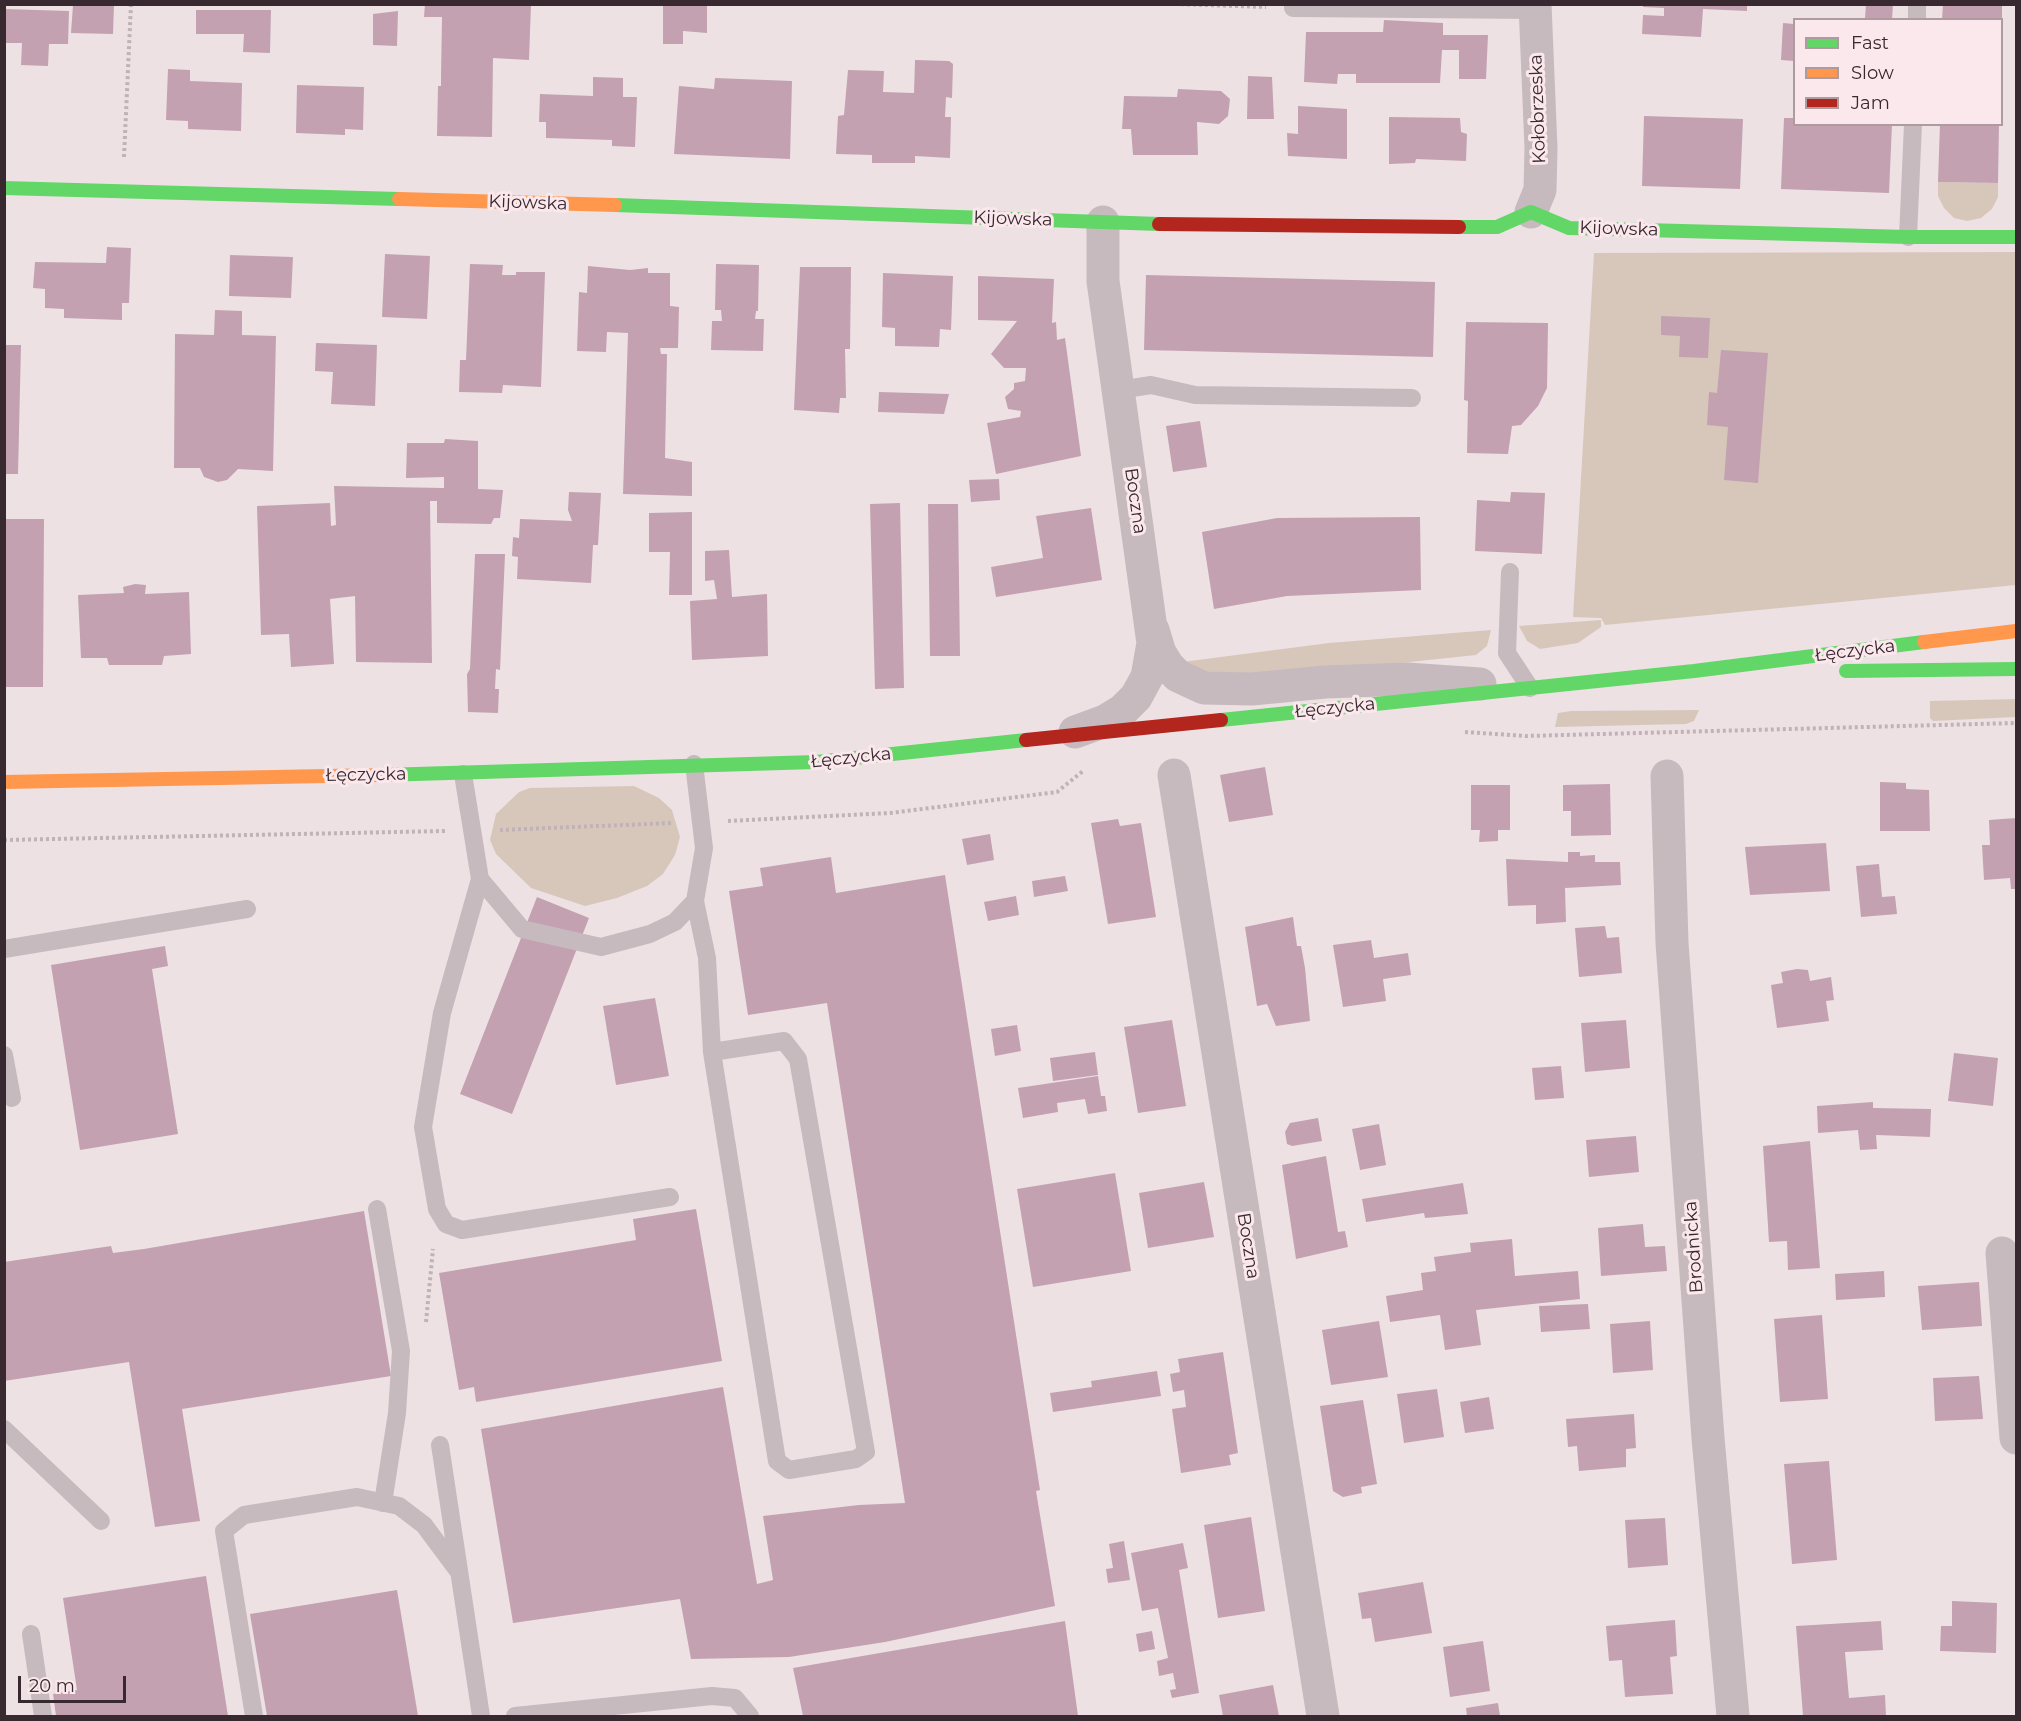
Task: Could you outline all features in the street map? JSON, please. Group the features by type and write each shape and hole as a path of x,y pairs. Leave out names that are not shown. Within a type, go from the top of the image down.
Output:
{"street":[{"name":"Kołobrzeska","path":"1531,212 1540,190 1541,148 1535,7"},
{"name":"Kijowska","path":"4,188 779,210 1103,222 1497,227 1531,212 1569,228 1908,237 2016,237"},
{"name":"Boczna","path":"1066,735 1105,721 1123,710 1136,697 1147,677 1153,628 1102,280 1103,222"},
{"path":"1153,628 1160,653 1168,666 1185,680 1204,688 1252,689 1325,682 1407,679 1530,688"},
{"name":"Łęczycka","path":"4,782 463,774 694,764 816,762 1694,672 2016,631"},
{"name":"Łęczycka","path":"1838,671 2016,669"},
{"name":"Łęczycka","path":"1694,672 1814,671"},
{"path":"1147,677 1149,692 1156,706 1166,716 1189,723"},
{"name":"Boczna","path":"1174,775 1323,1716"},
{"name":"Brodnicka","path":"1667,776 1673,954 1708,1438 1732,1716"},
{"path":"2002,1253 2016,1438"}],"lane":[{"path":"1293,6 1535,7"},
{"path":"1908,237 1913,126"},
{"path":"1119,390 1151,385 1195,395 1412,398"},
{"path":"1510,572 1507,653 1530,688"},
{"path":"694,764 704,848 695,901 706,958 712,1052 777,1461 789,1470 855,1459 867,1452 798,1059 784,1041 712,1052"},
{"path":"463,774 480,879 442,1013 423,1127 437,1209 446,1224 462,1230 670,1197"},
{"path":"480,879 522,929 601,947 650,934 675,922 695,901"},
{"path":"4,949 247,909"},
{"path":"4,1055 12,1098"},
{"path":"377,1209 401,1351 397,1413 383,1503"},
{"path":"4,1430 101,1521"},
{"path":"440,1445 481,1716"},
{"path":"254,1716 224,1531 244,1515 357,1497 399,1506 424,1525 459,1572"},
{"path":"31,1634 43,1716"},
{"path":"514,1716 712,1696 735,1698 750,1716"}],"path":[{"path":"123,164 131,4"},
{"path":"1175,4 1293,6"},
{"path":"1454,732 1526,736 2016,723"},
{"path":"4,840 473,831 890,813 1057,792 1091,765"}],"shaded area":[{"path":"1938,182 1998,183 1998,197 1992,209 1981,218 1967,221 1954,218 1944,208 1938,196"},
{"path":"2016,252 2016,585 1605,625 1601,618 1573,617 1594,253"},
{"path":"1601,620 1601,627 1578,643 1540,649 1527,641 1519,626"},
{"path":"1491,630 1487,646 1476,655 1277,676 1218,679 1182,662 1329,643"},
{"path":"2016,699 2016,717 1933,721 1930,718 1930,701"},
{"path":"1699,710 1694,721 1686,724 1555,727 1558,713 1571,711"},
{"path":"634,786 659,798 672,810 680,837 675,855 663,874 647,886 617,898 585,906 531,888 496,854 490,840 496,814 519,792 530,788"}],"building":[{"path":"425,4 531,4 529,60 493,58 492,137 437,136 438,86 441,86 442,17 424,17"},
{"path":"707,4 707,33 683,31 683,44 663,44 663,5"},
{"path":"1643,4 1747,4 1747,11 1703,9 1701,37 1642,34 1643,15 1664,16 1664,8 1643,7"},
{"path":"1866,4 1893,4 1892,18 1865,18"},
{"path":"1943,4 2002,4 2002,18 1942,18"},
{"path":"73,5 114,5 113,34 71,33"},
{"path":"5,9 69,11 68,44 49,44 48,66 21,65 22,43 4,43"},
{"path":"196,10 271,10 270,53 243,52 244,34 196,34"},
{"path":"398,11 397,46 373,45 373,14"},
{"path":"1384,20 1443,23 1443,35 1488,35 1486,79 1459,79 1459,50 1442,50 1440,83 1356,83 1356,74 1338,74 1337,84 1304,82 1306,32 1383,32"},
{"path":"1783,23 1793,24 1793,61 1781,60"},
{"path":"915,60 949,61 953,64 952,98 946,97 945,117 951,117 950,158 915,156 915,163 872,163 872,155 836,154 838,116 844,115 848,70 884,71 883,92 914,93"},
{"path":"168,69 190,70 190,81 242,83 241,131 188,129 188,121 166,120"},
{"path":"1248,76 1272,77 1274,119 1247,119"},
{"path":"593,77 623,78 623,97 637,97 635,147 612,146 612,140 546,138 546,122 539,122 540,94 593,96"},
{"path":"715,78 792,81 790,159 674,154 679,86 714,89"},
{"path":"297,85 364,87 363,130 345,129 345,135 296,133"},
{"path":"1178,89 1221,91 1230,99 1228,116 1219,124 1197,122 1198,155 1133,155 1131,129 1122,129 1124,96 1177,97"},
{"path":"1298,106 1347,109 1347,159 1288,156 1287,133 1298,134"},
{"path":"1644,116 1743,119 1740,189 1642,186"},
{"path":"1389,117 1460,118 1461,132 1467,134 1466,161 1416,159 1415,163 1389,164"},
{"path":"1784,118 1793,118 1793,126 1892,126 1889,193 1781,189"},
{"path":"1940,126 1999,126 1998,183 1938,182"},
{"path":"107,247 131,248 129,303 122,303 122,320 64,318 64,309 45,308 45,289 33,288 35,262 106,263"},
{"path":"385,254 430,256 427,319 382,317"},
{"path":"230,255 293,257 291,298 229,296"},
{"path":"470,264 503,265 502,275 516,275 516,272 545,272 541,387 503,385 502,393 459,392 460,360 466,360"},
{"path":"716,264 759,265 758,311 756,311 755,319 764,319 763,351 711,350 712,321 722,321 721,310 715,310"},
{"path":"588,266 630,270 648,268 648,273 670,273 670,306 679,307 678,348 660,348 661,354 667,354 665,458 692,462 692,496 623,494 628,333 607,332 606,352 577,351 579,292 587,293"},
{"path":"800,267 851,267 850,349 845,349 846,398 840,398 839,413 794,410"},
{"path":"883,273 953,276 951,330 940,329 939,347 895,346 895,328 882,327"},
{"path":"1146,275 1435,282 1433,357 1144,350"},
{"path":"978,276 1054,279 1052,323 1056,322 1057,340 1065,338 1081,456 996,474 987,423 1020,417 1021,411 1008,409 1005,397 1014,389 1014,383 1025,381 1026,368 1004,368 991,354 1017,321 978,320"},
{"path":"215,310 242,311 242,335 276,336 273,471 238,469 227,480 218,482 204,477 200,468 174,468 175,334 214,335"},
{"path":"1661,316 1710,318 1708,358 1679,357 1680,336 1661,335"},
{"path":"1466,322 1548,323 1547,388 1538,406 1521,425 1512,426 1508,454 1467,453 1468,401 1464,400"},
{"path":"316,343 377,345 375,406 331,404 333,372 315,371"},
{"path":"4,345 21,345 18,474 4,474"},
{"path":"1721,350 1768,353 1758,483 1724,480 1728,427 1707,425 1709,392 1717,393"},
{"path":"879,392 949,394 944,414 878,412"},
{"path":"1200,421 1207,467 1173,472 1166,426"},
{"path":"445,439 478,441 478,489 503,490 500,518 494,518 491,524 437,523 437,501 430,501 432,663 356,662 355,596 330,599 334,664 291,667 289,634 261,635 257,506 330,503 331,526 336,525 334,486 444,488 444,477 406,478 407,443 444,443"},
{"path":"999,479 1000,500 971,502 969,480"},
{"path":"569,492 601,493 598,545 593,545 591,583 517,579 518,557 512,556 513,537 519,538 520,519 572,521 568,510"},
{"path":"1511,492 1545,493 1542,554 1475,551 1477,500 1510,502"},
{"path":"900,503 904,688 875,689 870,504"},
{"path":"928,504 958,504 960,656 930,656"},
{"path":"1091,508 1102,580 996,597 991,567 1043,558 1036,516"},
{"path":"692,512 692,595 669,595 670,552 649,552 649,513"},
{"path":"1420,517 1421,590 1287,596 1214,609 1202,532 1277,518"},
{"path":"4,519 44,519 43,687 4,687"},
{"path":"729,550 732,597 767,594 768,656 692,660 690,601 717,599 714,580 705,581 705,551"},
{"path":"475,554 505,554 500,670 496,669 495,689 499,689 498,713 468,712 467,674 470,669"},
{"path":"135,584 146,585 145,594 189,592 191,654 164,656 162,665 109,665 107,658 81,658 78,595 124,593 123,587"},
{"path":"1265,767 1273,815 1229,822 1220,775"},
{"path":"1880,782 1906,783 1906,789 1929,790 1930,831 1880,831"},
{"path":"1610,784 1611,835 1571,836 1571,811 1563,811 1563,785"},
{"path":"1471,785 1510,785 1510,830 1498,830 1498,841 1479,842 1480,830 1471,830"},
{"path":"2016,818 2016,889 2011,889 2010,878 1984,880 1982,845 1990,845 1989,820"},
{"path":"1118,819 1120,826 1141,823 1156,917 1108,924 1091,823"},
{"path":"990,834 994,860 967,865 962,839"},
{"path":"1826,843 1830,891 1750,895 1745,847"},
{"path":"1568,852 1580,852 1580,856 1595,855 1595,862 1620,862 1621,885 1565,888 1566,922 1536,924 1536,905 1508,906 1506,859 1568,862"},
{"path":"831,857 836,893 945,875 1040,1490 1036,1491 1055,1606 885,1642 789,1657 691,1659 680,1599 513,1623 481,1429 723,1387 757,1584 773,1580 763,1516 859,1505 905,1503 827,1003 748,1015 729,891 763,886 760,868"},
{"path":"1879,864 1882,897 1895,896 1897,914 1861,917 1856,866"},
{"path":"1065,876 1068,891 1034,897 1032,881"},
{"path":"1016,896 1019,915 988,921 984,902"},
{"path":"537,897 589,918 512,1114 460,1094"},
{"path":"1293,917 1297,946 1301,946 1305,968 1310,1021 1276,1026 1267,1004 1257,1006 1245,927"},
{"path":"1605,926 1607,938 1619,937 1622,973 1579,977 1575,928"},
{"path":"1371,940 1374,958 1408,953 1411,975 1383,979 1386,1001 1343,1007 1333,945"},
{"path":"165,946 168,966 152,969 178,1134 80,1150 51,965"},
{"path":"1797,969 1808,970 1810,981 1831,977 1834,1000 1826,1001 1829,1021 1777,1028 1771,985 1783,983 1781,972"},
{"path":"655,998 669,1076 616,1085 603,1006"},
{"path":"1172,1020 1186,1106 1138,1113 1124,1027"},
{"path":"1626,1020 1630,1068 1585,1072 1581,1023"},
{"path":"1017,1025 1021,1051 995,1056 991,1029"},
{"path":"1095,1052 1098,1075 1053,1081 1050,1058"},
{"path":"1954,1053 1998,1058 1993,1106 1948,1101"},
{"path":"1561,1066 1564,1098 1535,1100 1532,1068"},
{"path":"1098,1076 1101,1096 1105,1096 1107,1111 1088,1114 1085,1099 1057,1103 1058,1112 1023,1118 1018,1088"},
{"path":"1873,1102 1873,1108 1931,1109 1930,1137 1876,1135 1877,1149 1860,1150 1858,1130 1818,1133 1817,1106"},
{"path":"1318,1118 1322,1141 1292,1146 1287,1144 1285,1132 1290,1123"},
{"path":"1379,1124 1386,1165 1360,1170 1352,1129"},
{"path":"1636,1136 1639,1172 1589,1177 1586,1140"},
{"path":"1810,1141 1820,1268 1788,1270 1787,1241 1769,1242 1763,1146"},
{"path":"1326,1156 1338,1232 1345,1231 1348,1247 1296,1259 1282,1165"},
{"path":"1115,1173 1131,1271 1033,1287 1017,1189"},
{"path":"1204,1182 1214,1237 1148,1248 1139,1193"},
{"path":"1463,1183 1468,1214 1425,1218 1424,1213 1366,1222 1362,1199"},
{"path":"696,1209 722,1361 476,1402 474,1387 459,1390 439,1273 636,1240 633,1219"},
{"path":"364,1211 391,1376 182,1409 200,1521 155,1527 129,1362 4,1381 4,1262 111,1246 113,1253 144,1249"},
{"path":"1643,1224 1645,1247 1665,1246 1667,1271 1601,1276 1598,1228"},
{"path":"1512,1239 1515,1276 1578,1271 1580,1299 1476,1310 1481,1345 1445,1350 1440,1315 1390,1322 1386,1296 1423,1290 1421,1273 1436,1271 1434,1257 1471,1252 1470,1243"},
{"path":"1884,1271 1885,1297 1836,1300 1835,1274"},
{"path":"1979,1282 1982,1326 1922,1330 1918,1286"},
{"path":"1588,1304 1590,1329 1541,1332 1539,1306"},
{"path":"1822,1315 1828,1399 1780,1402 1774,1319"},
{"path":"1379,1321 1388,1377 1331,1385 1322,1330"},
{"path":"1650,1321 1653,1370 1613,1373 1610,1324"},
{"path":"1223,1352 1238,1453 1229,1455 1231,1465 1181,1473 1172,1409 1186,1407 1184,1390 1173,1392 1170,1374 1180,1372 1178,1359"},
{"path":"1157,1371 1161,1396 1053,1412 1050,1393 1092,1387 1091,1381"},
{"path":"1979,1376 1983,1419 1935,1421 1933,1378"},
{"path":"1437,1389 1444,1437 1404,1443 1397,1394"},
{"path":"1489,1397 1494,1429 1465,1433 1460,1402"},
{"path":"1363,1400 1377,1484 1361,1487 1362,1493 1343,1497 1333,1491 1320,1406"},
{"path":"1634,1414 1636,1448 1626,1449 1626,1467 1579,1471 1577,1446 1568,1447 1566,1419"},
{"path":"1829,1461 1837,1560 1792,1564 1784,1464"},
{"path":"1251,1517 1265,1611 1218,1618 1204,1525"},
{"path":"1665,1518 1668,1565 1628,1568 1625,1520"},
{"path":"1124,1541 1130,1580 1108,1583 1106,1569 1113,1568 1109,1544"},
{"path":"1183,1543 1188,1568 1179,1570 1199,1693 1172,1698 1170,1690 1176,1689 1173,1673 1159,1676 1157,1661 1168,1658 1158,1608 1142,1611 1131,1553"},
{"path":"206,1576 228,1716 56,1716 53,1694 77,1690 63,1598"},
{"path":"1423,1582 1432,1633 1375,1642 1371,1618 1362,1619 1358,1593"},
{"path":"397,1590 418,1716 267,1716 250,1614"},
{"path":"1952,1601 1997,1603 1996,1653 1940,1651 1941,1626 1952,1626"},
{"path":"1675,1620 1677,1656 1670,1657 1673,1694 1625,1697 1622,1660 1609,1661 1606,1626"},
{"path":"1065,1621 1078,1716 803,1716 793,1668"},
{"path":"1881,1621 1883,1650 1845,1652 1849,1698 1885,1695 1886,1716 1803,1716 1796,1626"},
{"path":"1152,1631 1155,1649 1139,1652 1136,1634"},
{"path":"1483,1641 1490,1691 1450,1697 1443,1647"},
{"path":"1273,1685 1279,1716 1223,1716 1219,1695"},
{"path":"1498,1703 1500,1716 1467,1716 1466,1708"}],"traffic: fast":[{"path":"4,188 399,199"},
{"path":"615,205 1159,224"},
{"path":"1459,227 1497,227 1531,212 1569,228 1908,237 2016,237"},
{"path":"1221,720 1694,671 1924,642"},
{"path":"1846,671 2016,669"},
{"path":"382,775 816,762 1026,740"}],"traffic: slow":[{"path":"399,199 615,205"},
{"path":"1924,642 2016,631"},
{"path":"4,782 382,775"}],"traffic: jam":[{"path":"1159,224 1459,227"},
{"path":"1026,740 1221,720"}]}
